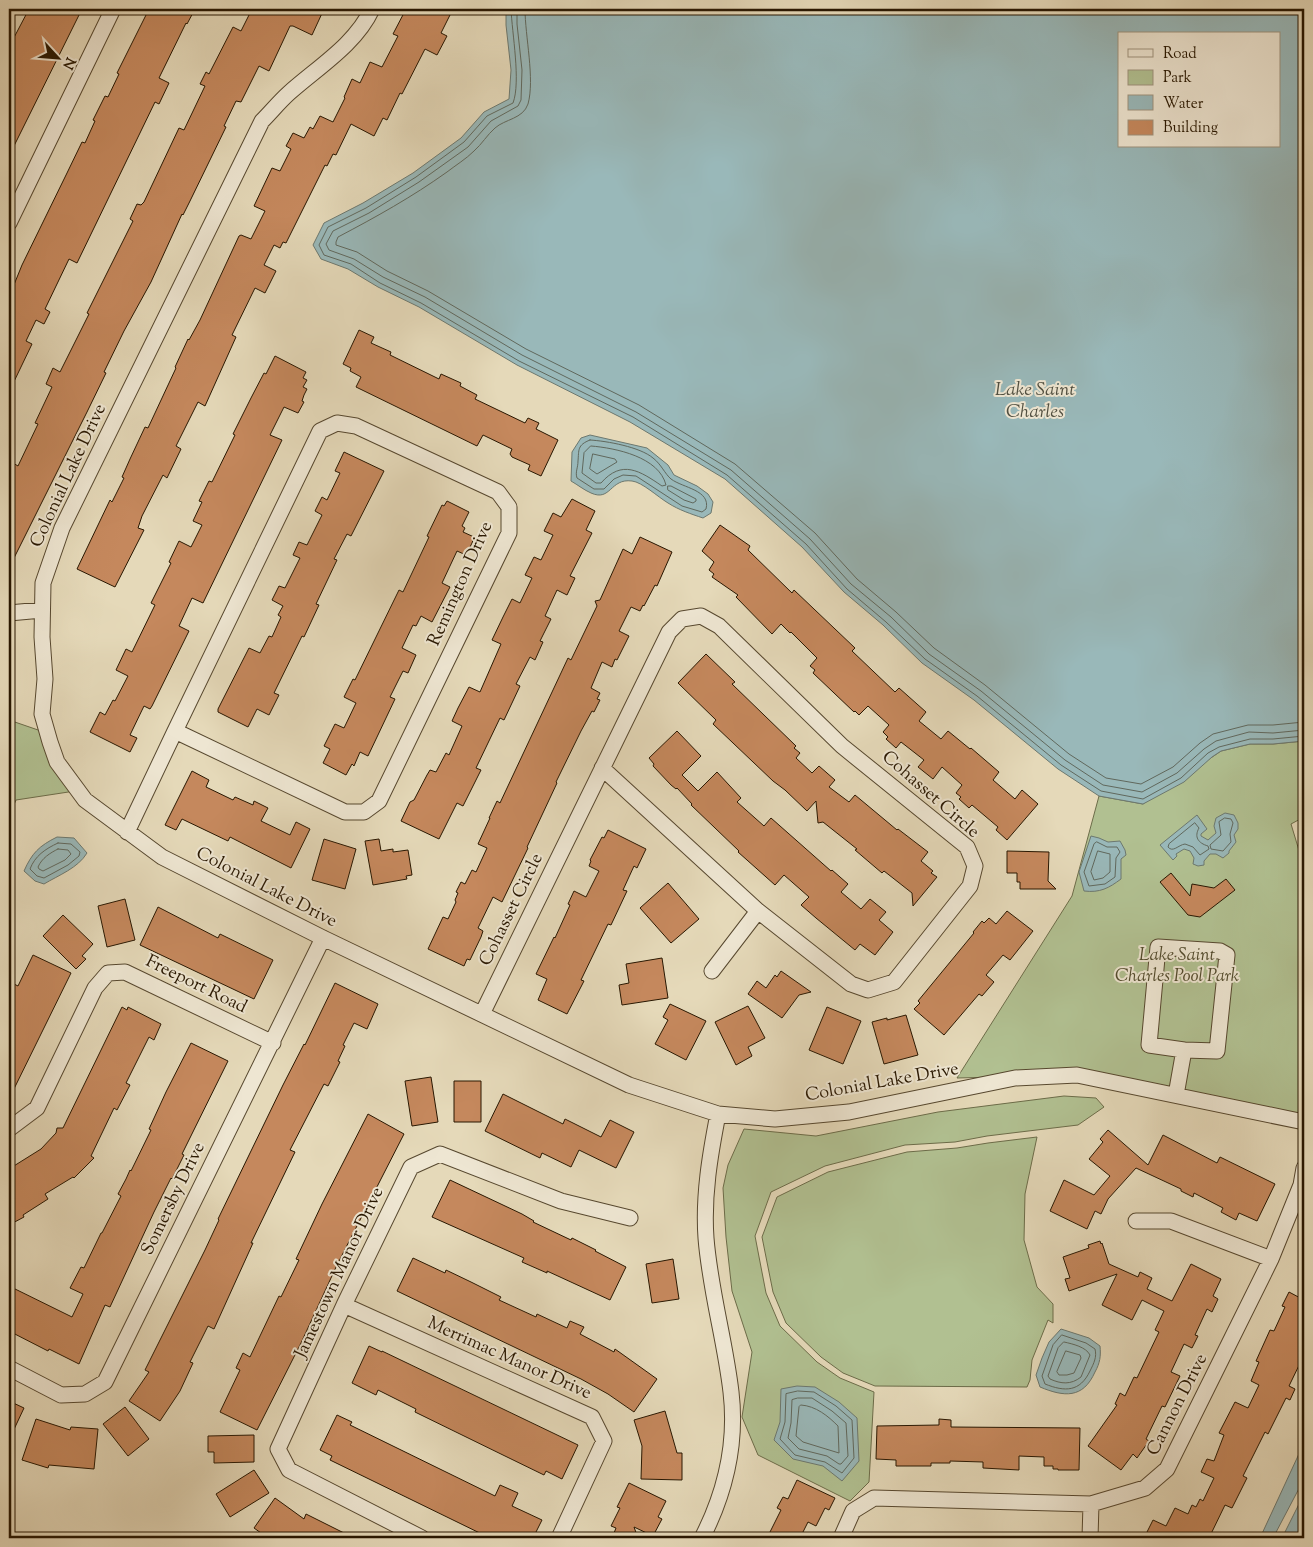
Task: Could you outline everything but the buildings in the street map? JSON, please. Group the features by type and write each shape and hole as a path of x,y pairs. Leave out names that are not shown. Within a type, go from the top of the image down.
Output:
{"street":[{"path":"9,223 113,9"},
{"name":"Colonial Lake Drive","path":"372,9 368,19 348,43 286,95 262,121 62,528 43,582 42,610 45,679 42,714 58,762 85,800 162,857 323,938 629,1085 718,1114 775,1119 849,1112 1015,1078 1077,1075 1304,1122"},
{"name":"Remington Drive","path":"127,832 175,731 320,431 337,423 356,426 498,492 509,506 509,532 379,802 364,812 344,812 175,731"},
{"path":"9,613 42,610"},
{"name":"Cohasset Circle","path":"482,1014 602,768 669,632 682,619 701,616 719,626 842,746 967,847 975,866 970,886 894,982 868,990 851,984 758,911 602,768"},
{"path":"712,971 758,911"},
{"name":"Somersby Drive","path":"9,1368 61,1395 85,1394 105,1382 323,938"},
{"path":"1158,947 1220,951 1227,956 1217,1052 1184,1050 1149,1045 1158,947"},
{"name":"Freeport Road","path":"9,1129 38,1108 95,988 108,973 125,972 273,1043"},
{"path":"1176,1095 1184,1050"},
{"path":"702,1538 722,1494 728,1470 732,1431 731,1393 706,1238 706,1188 710,1150 718,1114"},
{"name":"Jamestown Manor Drive","path":"422,1538 288,1470 278,1449 344,1305 411,1167 440,1154 561,1200 630,1218"},
{"name":"Cannon Drive","path":"841,1538 853,1511 874,1498 1091,1504 1145,1488 1167,1469 1271,1259 1301,1185 1304,1168"},
{"path":"1136,1221 1171,1221 1271,1259"},
{"name":"Merrimac Manor Drive","path":"344,1305 592,1417 604,1441 559,1538"},
{"path":"1090,1538 1091,1504"}],"green space":[{"path":"9,720 41,731 75,791 16,800 9,816"},
{"name":"Lake Saint Charles Pool Park","path":"1304,741 1304,817 1291,824 1304,867 1304,1122 1077,1075 957,1078 1072,896 1099,796 1143,804 1221,751 1250,744"},
{"path":"1064,1096 1096,1098 1104,1107 1078,1125 987,1136 955,1142 905,1145 825,1166 771,1192 755,1236 766,1293 780,1326 817,1362 840,1378 874,1392 869,1482 850,1501 758,1455 742,1417 752,1352 732,1291 723,1188 728,1165 744,1129 816,1136 938,1112"},
{"path":"1037,1137 1025,1194 1024,1240 1037,1287 1053,1304 1053,1323 1048,1320 1032,1360 1030,1380 1027,1387 875,1386 843,1373 821,1357 786,1323 773,1292 762,1237 777,1197 828,1172 907,1152 957,1148"}],"water":[{"name":"Lake Saint Charles","path":"506,9 1304,9 1304,741 1250,744 1221,751 1184,782 1143,804 1099,796 1058,769 974,700 922,663 883,625 844,592 802,547 725,479 630,422 517,365 419,307 378,287 348,269 321,259 313,245 324,223 363,203 413,173 461,138 484,112 509,99 511,70"},
{"path":"590,435 647,448 668,465 674,475 697,486 708,494 713,502 711,513 703,518 685,512 632,481 619,483 603,494 598,495 588,492 571,481 572,452 581,438"},
{"path":"1225,813 1234,815 1238,823 1238,829 1234,835 1236,842 1229,853 1223,858 1216,854 1210,854 1204,861 1204,865 1198,866 1193,864 1194,858 1190,851 1184,849 1176,854 1177,856 1173,860 1160,845 1197,815 1207,829 1201,836 1208,840 1216,833 1214,826 1216,818"},
{"path":"1091,836 1108,842 1120,841 1126,855 1121,859 1121,879 1104,889 1084,891 1079,872"},
{"path":"57,837 74,838 87,853 79,863 44,884 35,881 24,871 27,865 37,851"},
{"path":"1061,1329 1089,1338 1100,1346 1097,1369 1090,1381 1079,1391 1065,1394 1040,1387 1036,1375 1049,1342"},
{"path":"797,1386 815,1387 839,1402 857,1418 859,1461 842,1481 823,1466 793,1459 774,1440 780,1422 781,1389"},
{"path":"1304,1443 1304,1479 1273,1538 1260,1538"},
{"path":"1303,1496 1304,1538 1282,1538"}]}
